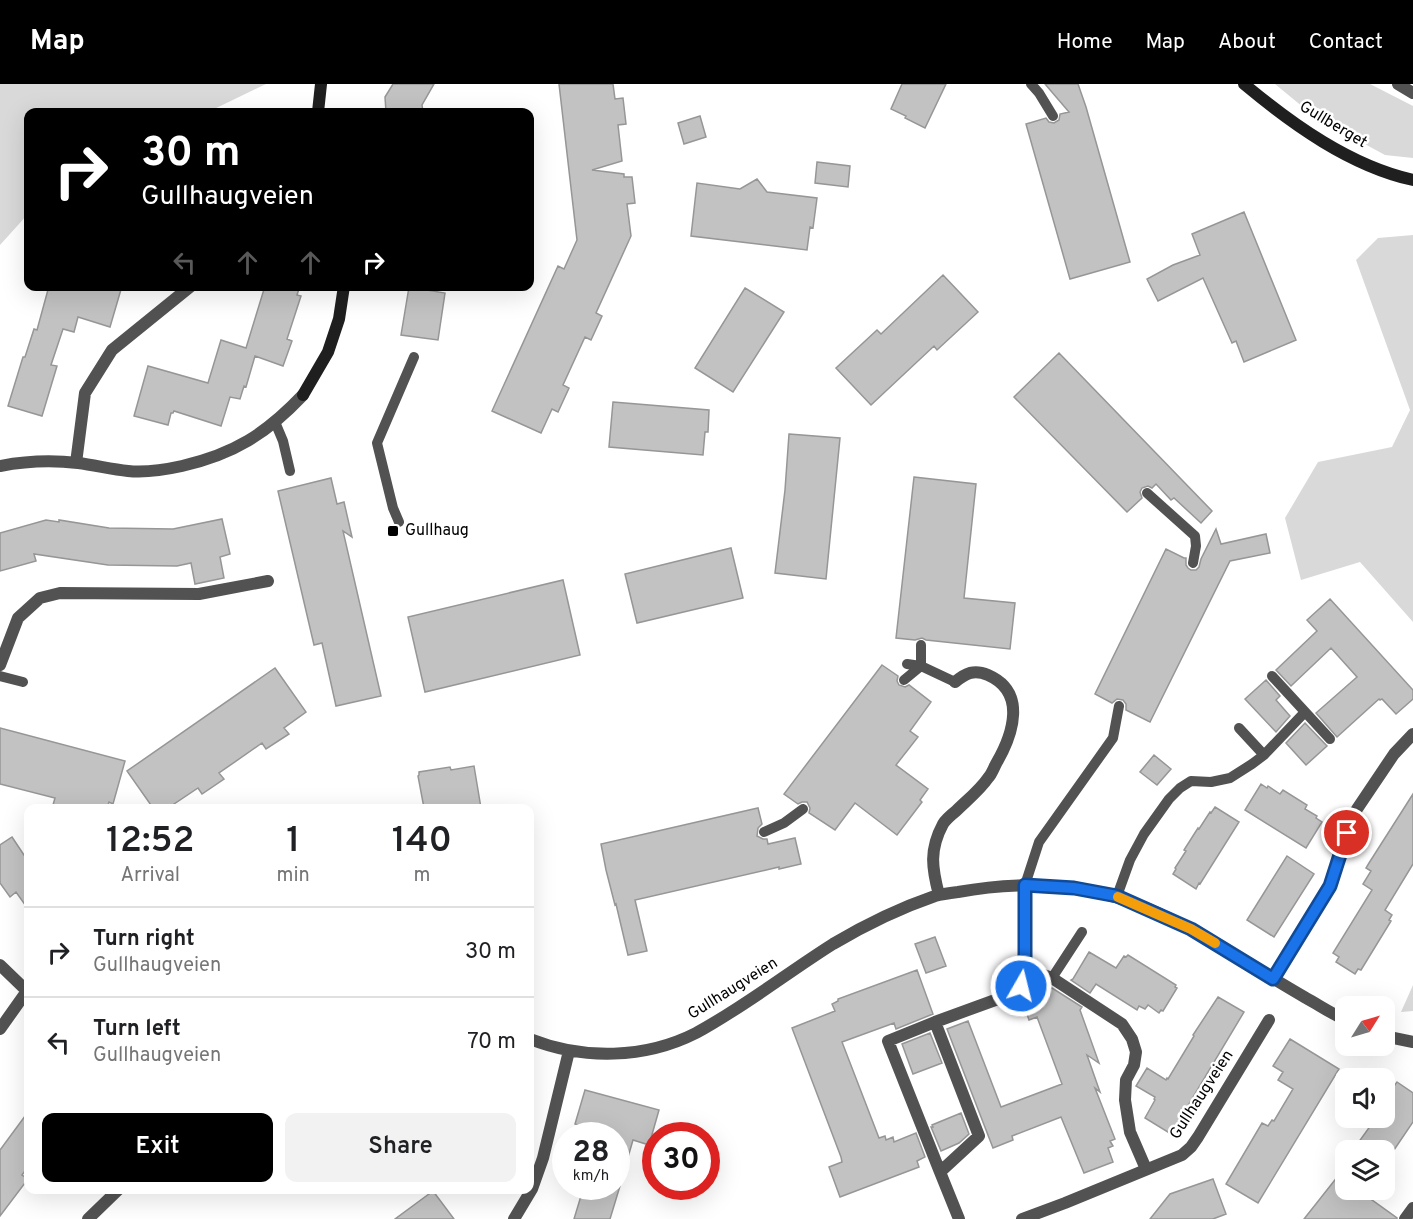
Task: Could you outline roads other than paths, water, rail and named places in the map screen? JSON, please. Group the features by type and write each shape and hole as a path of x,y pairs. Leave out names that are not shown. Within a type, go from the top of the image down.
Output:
{"street":[{"path":"318,108 321,84"},
{"name":"Gullberget","path":"1244,84 1305,130 1357,161 1413,180"},
{"path":"1398,84 1413,93"},
{"path":"76,463 85,393 112,350 184,291"},
{"path":"0,466 22,462 76,463 130,471 160,471 214,457 238,447 275,422 303,395 328,352 339,319 343,291"},
{"path":"0,665 18,618 40,598 60,593 199,594 267,580"},
{"path":"939,895 933,873 933,849 944,822 988,779 1004,749 1013,723 1014,704 996,678 981,672 965,674 955,682"},
{"path":"1273,979 1330,886 1357,809 1394,754 1413,734"},
{"path":"959,1219 888,1041 1009,995 1021,986 1025,973 1025,885"},
{"name":"Gullhaugveien","path":"534,1040 569,1051 598,1054 624,1054 658,1047 694,1034 834,944 900,910 939,895 977,888 1025,885 1074,888 1117,896 1191,929 1335,1014"},
{"path":"0,965 24,987"},
{"path":"1025,973 1052,978 1122,1024 1132,1040 1136,1052 1134,1065 1126,1080 1125,1100 1130,1132 1146,1169"},
{"path":"0,1029 24,996"},
{"name":"Gullhaugveien","path":"1022,1219 1182,1155 1198,1137 1269,1020"},
{"path":"935,1022 979,1136 940,1172"},
{"path":"1395,1038 1413,1042"},
{"path":"534,1183 543,1158 569,1051"},
{"path":"88,1219 114,1194"},
{"path":"514,1219 529,1194"},
{"path":"1405,1219 1413,1209"}],"lane":[{"path":"1031,84 1053,116"},
{"path":"399,522 393,508 377,443 414,357"},
{"path":"275,422 284,441 290,471"},
{"path":"1147,493 1195,536 1193,563"},
{"path":"921,645 921,666"},
{"path":"907,663 921,666 955,682"},
{"path":"903,680 921,666"},
{"path":"0,676 23,682"},
{"path":"1272,676 1330,739"},
{"path":"1025,885 1039,842 1113,738 1119,706"},
{"path":"1117,896 1130,860 1144,834 1169,799 1180,788 1191,781 1211,782 1230,778 1264,755 1305,712"},
{"path":"1239,728 1264,755"},
{"path":"764,832 784,823 803,809"},
{"path":"1052,978 1082,932"}],"place":[{"name":"Gullhaug","path":"393,531"}]}
